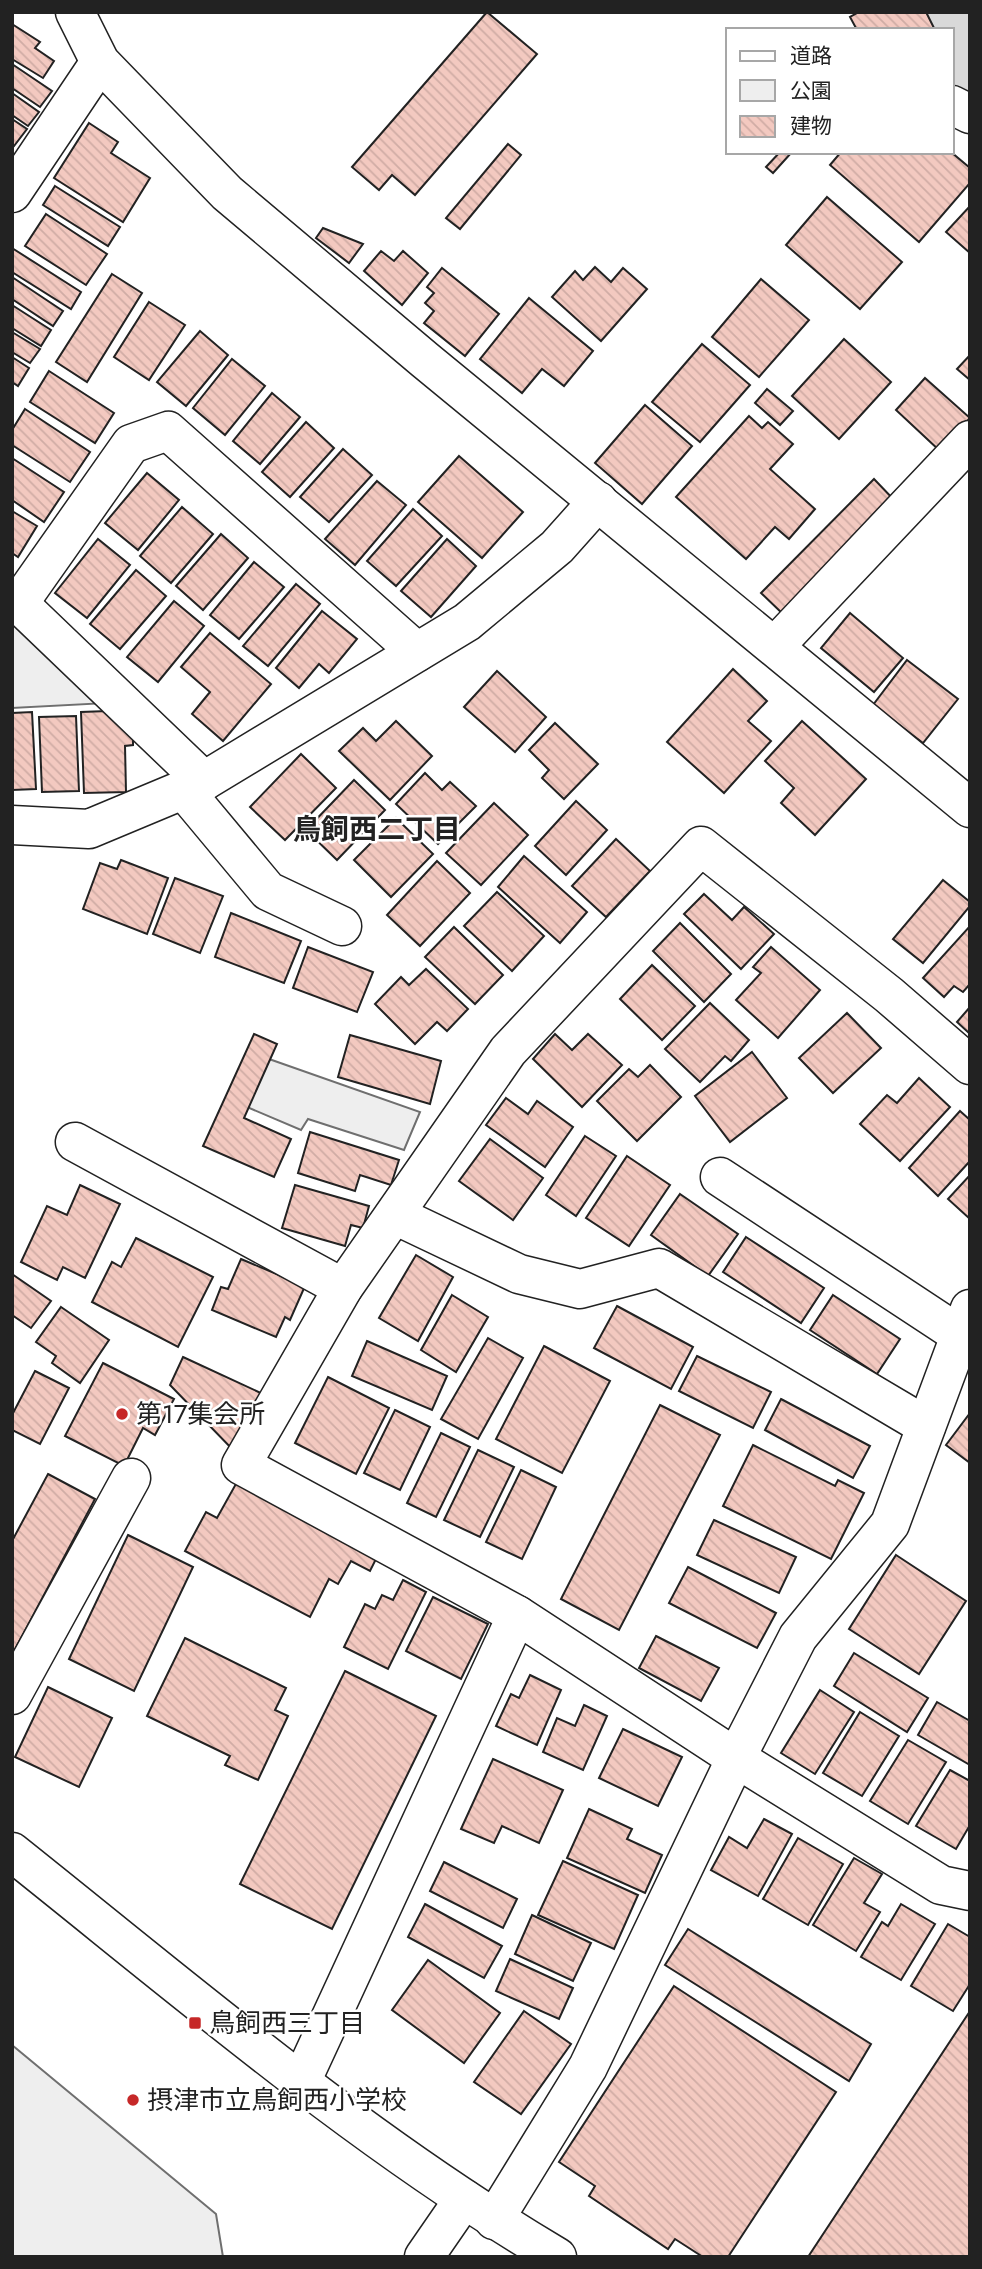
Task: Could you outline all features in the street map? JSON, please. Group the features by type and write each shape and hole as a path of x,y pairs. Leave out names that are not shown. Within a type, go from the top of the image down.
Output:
{"street":[{"path":"75,12 100,62 227,193 425,360 970,808"},
{"path":"12,192 100,62"},
{"path":"954,106 970,114"},
{"path":"342,926 268,891 194,785 15,600 131,444 168,431 417,653"},
{"path":"775,646 970,440"},
{"path":"12,825 89,829 194,785 467,622 557,547 598,501"},
{"path":"968,1887 941,1885 736,1758 517,1615 241,1465 343,1288 508,1051 701,846 889,995 970,1065"},
{"path":"75,1142 343,1288"},
{"path":"424,2257 479,2209 588,2067 736,1758 798,1637 890,1524 965,1322 720,1177"},
{"path":"395,1215 519,1274 580,1289 659,1268 926,1426"},
{"path":"12,1695 131,1478"},
{"path":"301,2082 517,1615"},
{"path":"12,1852 301,2082 479,2209 557,2257"}],"green space":[{"path":"12,618 108,703 12,708"},
{"path":"269,1059 420,1112 404,1150 308,1119 301,1130 247,1107"},
{"path":"12,2045 216,2214 223,2257 12,2257"}],"building":[{"path":"487,12 537,54 415,195 392,175 379,190 352,167"},
{"path":"859,12 926,12 934,28 856,28 850,17"},
{"path":"12,24 40,42 35,48 54,61 43,78 12,59"},
{"path":"12,64 52,91 40,107 12,88"},
{"path":"12,93 39,112 28,126 12,115"},
{"path":"12,119 27,129 14,146 12,145"},
{"path":"89,123 118,142 111,153 150,178 123,222 54,178"},
{"path":"508,144 521,155 460,229 446,218"},
{"path":"778,154 790,154 773,173 766,167"},
{"path":"839,154 953,154 970,168 970,183 919,242 830,165"},
{"path":"55,186 120,227 108,246 43,205"},
{"path":"827,197 902,262 860,309 786,245"},
{"path":"970,206 970,253 946,232"},
{"path":"46,214 107,254 86,285 25,246"},
{"path":"323,228 363,244 349,263 316,238"},
{"path":"12,248 81,292 71,309 12,272"},
{"path":"381,251 394,261 403,251 428,273 402,305 364,271"},
{"path":"595,267 611,282 623,268 647,289 601,341 552,297 575,271 583,280"},
{"path":"442,268 499,314 465,356 424,323 434,311 425,303 434,293 427,287"},
{"path":"112,274 142,293 87,382 56,362"},
{"path":"12,277 63,311 53,326 12,299"},
{"path":"761,279 809,320 759,377 712,337"},
{"path":"529,298 593,351 564,386 542,369 522,393 480,359"},
{"path":"149,302 185,325 149,380 114,357"},
{"path":"12,305 51,330 41,346 12,328"},
{"path":"200,331 228,355 186,406 157,382"},
{"path":"12,332 40,349 30,363 12,352"},
{"path":"844,339 891,382 839,439 792,396"},
{"path":"702,344 750,385 700,442 652,402"},
{"path":"970,355 970,380 957,369"},
{"path":"12,357 29,368 18,386 12,382"},
{"path":"232,359 265,386 225,435 193,408"},
{"path":"49,371 114,413 95,443 30,402"},
{"path":"925,378 970,418 940,451 896,410"},
{"path":"767,389 793,411 780,425 755,403"},
{"path":"272,393 300,417 260,464 233,441"},
{"path":"645,405 692,446 642,504 595,463"},
{"path":"25,409 90,452 70,482 12,445 12,430"},
{"path":"749,416 762,428 768,422 793,444 770,469 815,509 789,539 775,527 746,559 676,497"},
{"path":"306,422 334,448 290,497 262,472"},
{"path":"343,449 372,475 329,522 300,497"},
{"path":"459,456 523,512 482,558 418,502"},
{"path":"12,458 64,492 44,522 12,500"},
{"path":"147,473 179,500 138,550 105,523"},
{"path":"874,479 897,503 784,615 761,593"},
{"path":"377,481 406,505 355,565 325,539"},
{"path":"182,507 213,534 171,583 140,556"},
{"path":"413,509 442,536 396,586 367,561"},
{"path":"12,511 37,526 18,557 12,553"},
{"path":"221,534 248,558 203,610 176,586"},
{"path":"98,539 130,565 87,618 55,593"},
{"path":"447,539 476,566 431,617 401,591"},
{"path":"254,562 284,587 239,639 210,615"},
{"path":"136,570 166,596 120,649 90,624"},
{"path":"296,584 320,604 268,666 243,646"},
{"path":"174,601 204,626 158,682 127,657"},
{"path":"322,611 357,639 329,673 319,664 299,688 276,668"},
{"path":"850,613 903,658 874,692 821,648"},
{"path":"210,633 271,684 223,741 192,714 210,692 181,667"},
{"path":"907,660 958,699 923,743 873,705"},
{"path":"733,669 767,701 748,721 771,741 724,793 667,742"},
{"path":"497,671 546,717 515,752 464,707"},
{"path":"108,711 133,731 133,745 125,746 126,792 84,793 81,712"},
{"path":"32,712 36,789 12,790 12,713"},
{"path":"76,716 79,791 42,792 39,717"},
{"path":"396,721 432,756 390,800 339,751 363,728 376,741"},
{"path":"802,721 866,779 815,835 781,803 794,788 765,761"},
{"path":"555,723 598,764 564,799 542,778 549,770 529,750"},
{"path":"301,754 336,788 285,840 250,807"},
{"path":"425,773 442,790 450,782 476,806 438,844 396,804"},
{"path":"354,780 385,810 337,860 306,830"},
{"path":"576,801 607,830 566,875 535,846"},
{"path":"494,803 528,835 481,885 446,853"},
{"path":"396,818 433,854 391,897 354,860"},
{"path":"616,839 650,871 606,917 572,886"},
{"path":"524,856 587,912 560,943 498,887"},
{"path":"121,860 168,878 147,934 83,909 100,863 117,869"},
{"path":"437,861 470,893 420,946 387,915"},
{"path":"175,878 223,896 200,953 153,934"},
{"path":"943,880 970,902 970,906 923,963 893,939"},
{"path":"497,892 544,936 512,971 464,926"},
{"path":"704,894 732,920 744,907 774,934 741,969 684,914"},
{"path":"231,913 301,941 284,983 215,957"},
{"path":"680,923 731,974 704,1002 653,951"},
{"path":"970,926 970,984 963,992 954,986 944,997 923,978"},
{"path":"454,927 503,975 475,1004 425,957"},
{"path":"308,947 373,972 357,1012 293,988"},
{"path":"771,947 820,990 778,1038 736,1000 761,973 753,967"},
{"path":"652,965 695,1006 662,1040 620,999"},
{"path":"426,969 468,1009 447,1031 437,1022 415,1044 375,1004 401,977 409,985"},
{"path":"710,1003 749,1040 731,1061 725,1056 700,1082 665,1049"},
{"path":"970,1007 970,1034 957,1022"},
{"path":"847,1013 881,1048 833,1093 799,1058"},
{"path":"254,1034 277,1044 244,1118 291,1139 274,1177 203,1146"},
{"path":"555,1034 572,1050 588,1034 622,1065 582,1107 533,1059"},
{"path":"350,1035 441,1061 430,1104 338,1077"},
{"path":"752,1052 787,1098 730,1142 695,1096"},
{"path":"650,1065 681,1097 637,1141 597,1101 629,1069 638,1077"},
{"path":"919,1078 950,1107 900,1161 860,1124 887,1095 897,1103"},
{"path":"506,1098 528,1114 537,1101 573,1127 545,1167 486,1125"},
{"path":"960,1111 970,1120 970,1161 938,1196 909,1168"},
{"path":"310,1132 399,1160 391,1185 360,1175 355,1191 298,1173"},
{"path":"585,1136 616,1156 576,1216 546,1195"},
{"path":"490,1139 543,1178 513,1220 459,1181"},
{"path":"627,1156 670,1185 629,1246 586,1218"},
{"path":"970,1175 970,1219 948,1199"},
{"path":"80,1185 120,1204 85,1278 63,1267 57,1280 21,1262 47,1206 67,1215"},
{"path":"295,1185 369,1206 363,1228 351,1225 345,1246 282,1228"},
{"path":"680,1194 738,1234 708,1276 651,1235"},
{"path":"746,1237 824,1288 801,1323 723,1272"},
{"path":"136,1238 213,1277 178,1347 92,1302 112,1262 121,1267"},
{"path":"416,1255 453,1277 418,1341 379,1318"},
{"path":"241,1259 305,1286 290,1320 285,1317 276,1337 212,1310 221,1287 228,1289"},
{"path":"12,1274 51,1301 31,1328 12,1315"},
{"path":"452,1295 488,1317 456,1372 421,1350"},
{"path":"833,1295 900,1339 877,1374 810,1330"},
{"path":"617,1306 693,1347 671,1389 594,1348"},
{"path":"61,1307 109,1340 80,1383 52,1363 56,1356 36,1342"},
{"path":"488,1338 523,1358 478,1439 441,1419"},
{"path":"367,1341 447,1376 432,1410 352,1376"},
{"path":"544,1346 610,1381 562,1473 496,1439"},
{"path":"697,1356 771,1392 753,1428 679,1391"},
{"path":"183,1357 263,1394 236,1453 170,1385"},
{"name":"第17集会所","path":"103,1363 174,1399 155,1435 143,1428 124,1466 65,1436"},
{"path":"35,1371 69,1388 40,1444 12,1430 12,1415"},
{"path":"328,1377 389,1408 356,1474 295,1443"},
{"path":"781,1399 870,1446 853,1478 765,1430"},
{"path":"660,1405 720,1435 619,1630 561,1599"},
{"path":"395,1410 430,1427 400,1490 364,1473"},
{"path":"970,1413 970,1463 946,1445"},
{"path":"441,1433 470,1447 436,1517 407,1503"},
{"path":"753,1445 835,1486 838,1480 864,1493 831,1559 723,1506"},
{"path":"478,1450 514,1467 480,1537 444,1520"},
{"path":"521,1470 556,1487 522,1559 486,1542"},
{"path":"48,1474 95,1499 12,1655 12,1541"},
{"path":"237,1482 377,1557 370,1571 351,1561 338,1584 329,1579 310,1617 185,1551 206,1512 217,1518"},
{"path":"714,1520 796,1557 779,1593 697,1555"},
{"path":"128,1535 193,1567 134,1691 69,1659"},
{"path":"896,1555 966,1601 919,1674 849,1629"},
{"path":"688,1567 776,1613 757,1648 669,1603"},
{"path":"403,1580 426,1592 388,1669 344,1647 365,1604 375,1609 382,1595 393,1600"},
{"path":"433,1597 488,1624 461,1679 406,1651"},
{"path":"656,1636 719,1668 701,1701 639,1668"},
{"path":"185,1638 286,1688 275,1710 288,1716 258,1780 225,1765 230,1756 147,1716"},
{"path":"854,1653 928,1698 907,1732 834,1686"},
{"path":"345,1671 436,1716 332,1929 240,1884"},
{"path":"530,1675 561,1690 537,1745 496,1726 511,1694 519,1698"},
{"path":"48,1687 112,1718 79,1787 15,1757"},
{"path":"820,1690 854,1712 815,1774 781,1753"},
{"path":"937,1702 970,1721 970,1765 918,1735"},
{"path":"584,1705 607,1716 583,1770 543,1752 557,1718 575,1726"},
{"path":"860,1712 899,1736 862,1796 823,1773"},
{"path":"623,1729 682,1757 658,1806 599,1778"},
{"path":"908,1740 946,1762 908,1824 870,1801"},
{"path":"493,1759 563,1790 539,1843 502,1826 494,1843 461,1829"},
{"path":"950,1770 970,1781 970,1825 956,1849 916,1826"},
{"path":"589,1809 632,1829 627,1839 662,1855 645,1893 567,1858"},
{"path":"764,1819 792,1834 758,1896 711,1870 729,1837 747,1848"},
{"path":"798,1838 843,1864 808,1925 763,1899"},
{"path":"854,1858 882,1874 864,1903 880,1912 856,1951 813,1925"},
{"path":"563,1861 638,1895 614,1949 538,1915"},
{"path":"444,1862 517,1899 503,1928 430,1891"},
{"path":"425,1904 502,1946 484,1978 408,1937"},
{"path":"901,1904 935,1924 901,1980 861,1957 882,1922 888,1926"},
{"path":"532,1915 591,1943 573,1981 515,1954"},
{"path":"948,1924 970,1937 970,1984 953,2011 911,1986"},
{"path":"688,1929 871,2044 849,2081 665,1965"},
{"path":"510,1959 573,1988 559,2019 496,1991"},
{"path":"428,1960 500,2013 464,2063 392,2010"},
{"path":"674,1986 836,2092 728,2257 703,2257 675,2239 668,2249 589,2196 595,2186 559,2162"},
{"path":"524,2011 571,2044 521,2114 474,2082"},
{"path":"970,2011 970,2257 808,2257"}],"waterway":[{"path":"957,12 970,43"}],"place":[{"name":"第17集会所","path":"122,1414"},
{"name":"鳥飼西三丁目","path":"195,2023"},
{"name":"摂津市立鳥飼西小学校","path":"133,2100"}],"district":[{"name":"鳥飼西二丁目","path":"377,829"}]}
